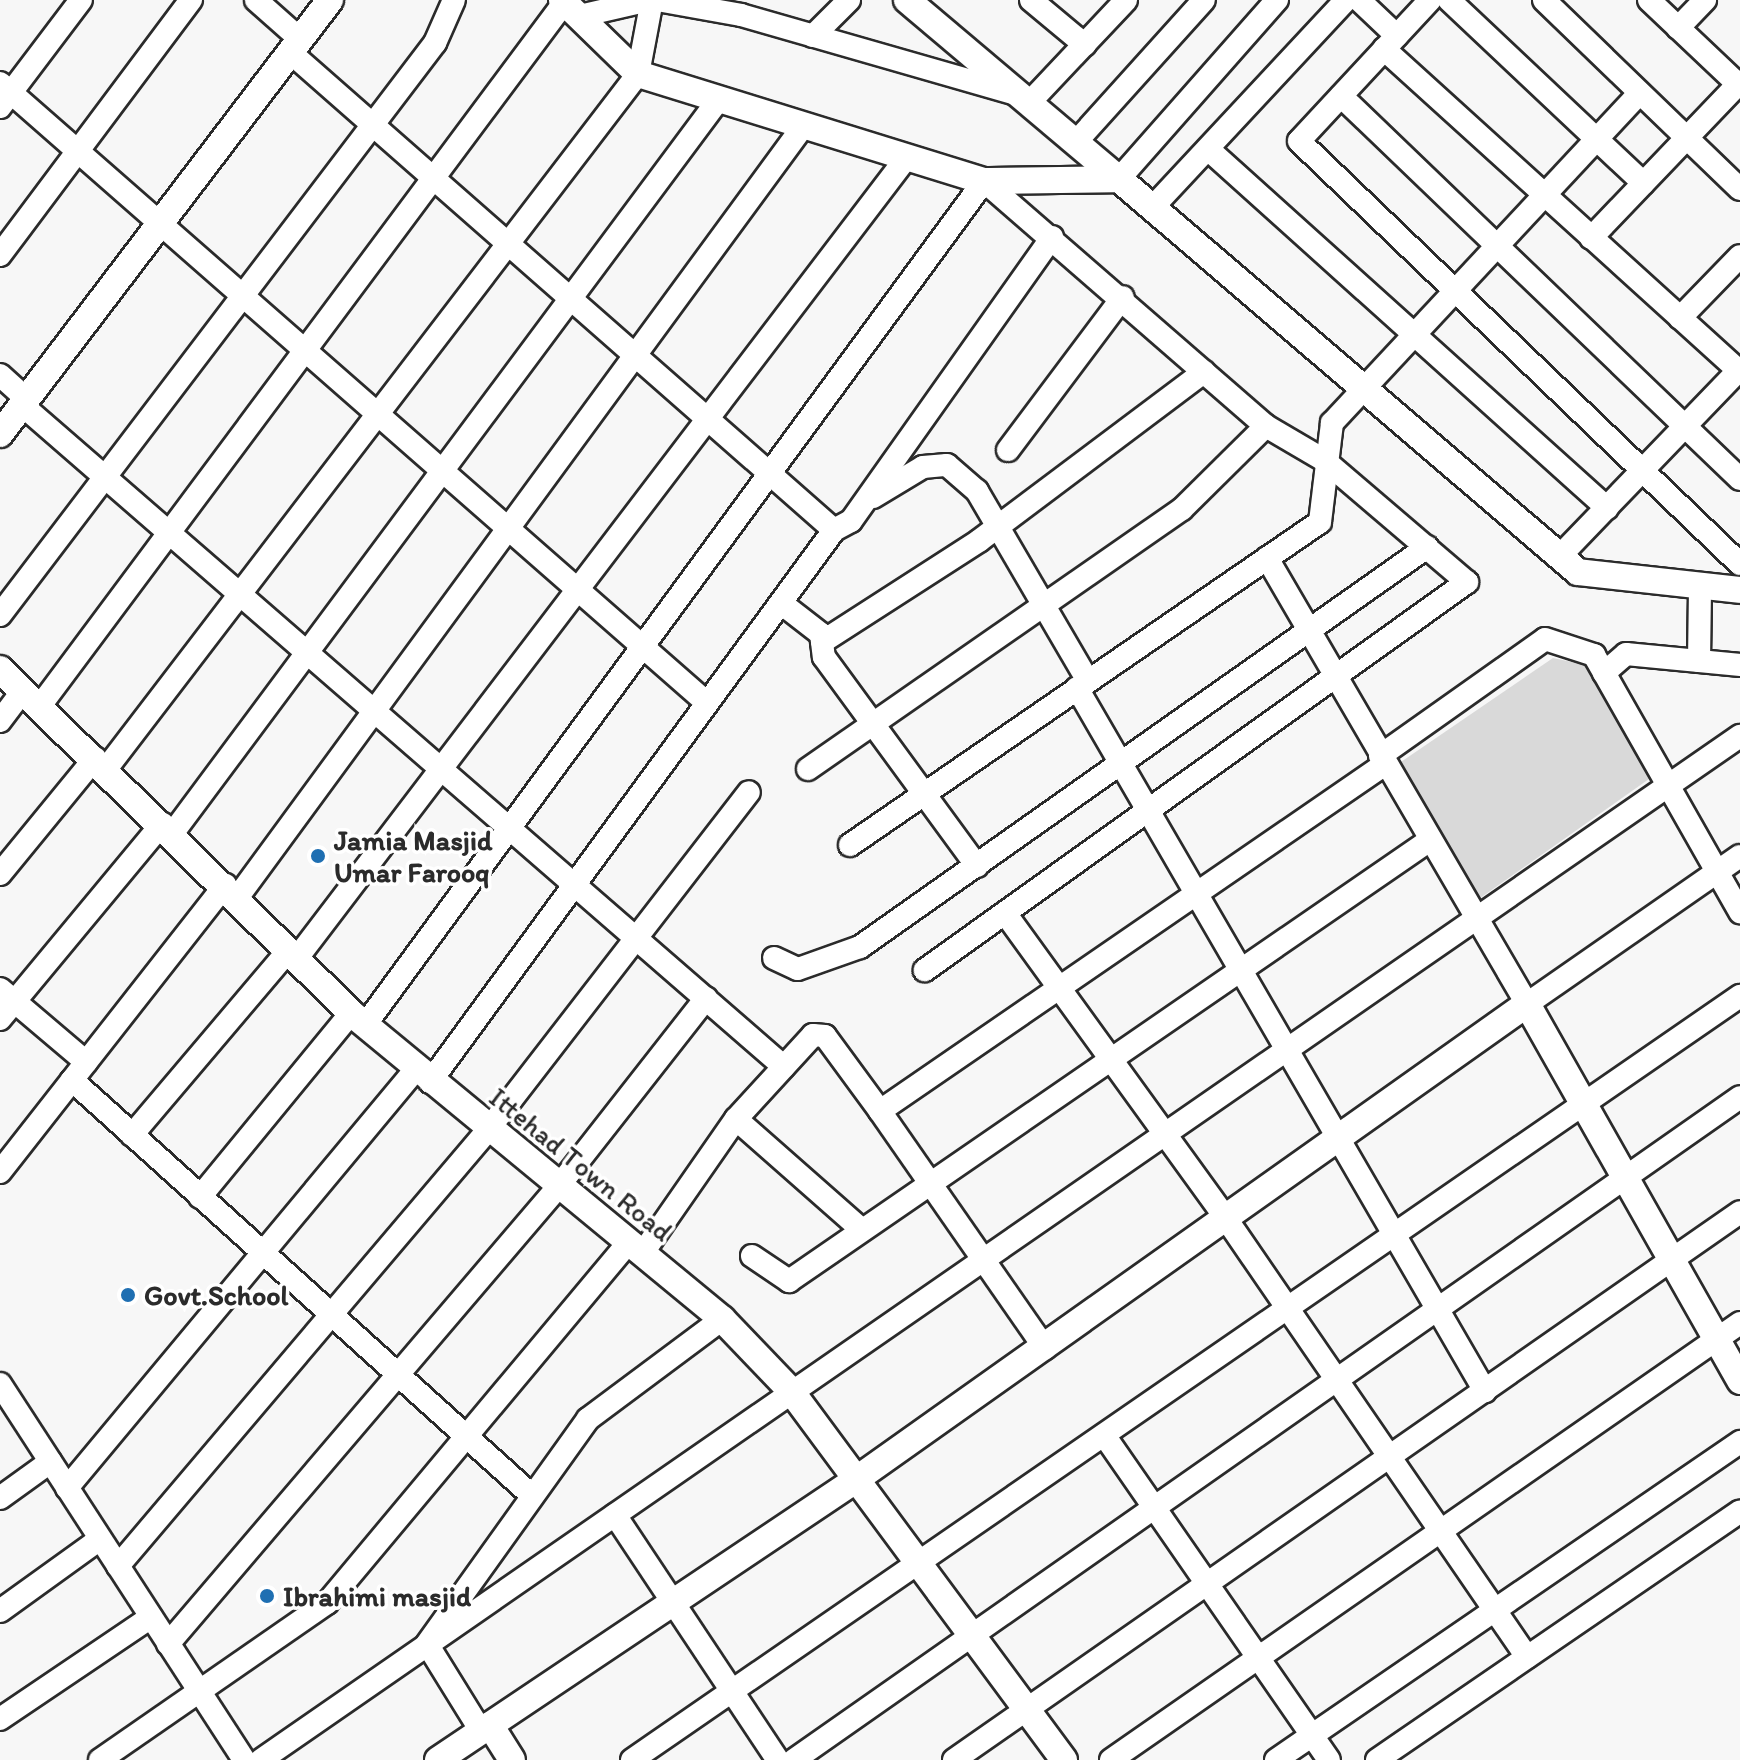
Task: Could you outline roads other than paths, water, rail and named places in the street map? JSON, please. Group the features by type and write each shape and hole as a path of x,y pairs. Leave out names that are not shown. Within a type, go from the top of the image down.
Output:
{"street":[{"path":"81,0 3,94 79,149 164,220 707,703"},
{"path":"0,255 191,0"},
{"path":"256,0 296,46 373,124 834,530"},
{"path":"0,434 330,0"},
{"path":"0,615 435,43 454,0"},
{"path":"0,874 100,763 239,593 638,74 653,0"},
{"path":"0,721 32,699 172,534 570,4 653,0 742,7 813,36 1027,100"},
{"path":"813,36 849,0"},
{"path":"907,0 1578,572 1740,590"},
{"path":"1031,0 1085,45"},
{"path":"1027,100 1085,45 1126,0"},
{"path":"1076,142 1204,0"},
{"path":"570,4 638,74 984,181 1119,179 1277,0"},
{"path":"1152,208 1346,0"},
{"path":"1359,0 1391,42 1545,195 1739,370 1559,557"},
{"path":"1430,0 1299,141 1740,564"},
{"path":"1449,0 1643,183"},
{"path":"1544,0 1740,189"},
{"path":"1591,238 1739,84 1649,0"},
{"path":"1678,28 1705,0"},
{"path":"850,845 1320,522 1324,460 1332,423 1640,93"},
{"path":"1341,96 1740,479"},
{"path":"86,1062 5,1003 167,829 307,652 719,99"},
{"path":"0,1172 86,1062 231,892 374,711 804,125"},
{"path":"1208,149 1607,508"},
{"path":"132,1135 293,954 442,769 907,157"},
{"path":"925,970 1338,681 1467,582 1324,460 1266,426 1123,297 984,181"},
{"path":"200,1197 358,1019 510,828 984,181"},
{"path":"866,501 1052,237"},
{"path":"1680,318 1740,256"},
{"path":"1008,450 1123,297"},
{"path":"822,642 996,528 1204,372"},
{"path":"0,375 24,402 105,476 784,1067"},
{"path":"808,769 1182,509 1266,426"},
{"path":"67,1488 423,1075 575,885 834,530 866,501 923,467 947,465 977,491 1044,605 1122,765 1485,1391"},
{"path":"774,958 798,969 860,947 1311,635 1427,547"},
{"path":"1267,558 1477,917 1740,1381"},
{"path":"1699,661 1700,585"},
{"path":"781,603 822,642 824,657 977,866"},
{"path":"880,1111 1197,893 1545,639 1594,655 1740,912"},
{"path":"1604,673 1626,654 1739,667"},
{"name":"Ittehad Town Road","path":"0,669 100,763 358,1019 487,1131 722,1319 791,1391 854,1481 1064,1760"},
{"path":"261,1760 1667,783 1740,736"},
{"path":"118,1566 487,1131 639,940 749,792"},
{"path":"752,1256 789,1281 1430,840"},
{"path":"438,1760 854,1481 1740,856"},
{"path":"1005,913 1227,1220 1527,1657"},
{"path":"632,1760 1740,996"},
{"path":"168,1644 558,1187 706,998"},
{"path":"100,1760 327,1603 465,1435 635,1249 736,1119 813,1035 825,1036 1045,1348"},
{"path":"72,1080 529,1493"},
{"path":"794,1760 1740,1097"},
{"path":"736,1119 862,1230"},
{"path":"954,1760 1740,1212"},
{"path":"427,1644 529,1493 588,1419 722,1319"},
{"path":"1111,1760 1740,1323"},
{"path":"0,1386 244,1760"},
{"path":"1104,1435 1329,1760"},
{"path":"1276,1760 1740,1442"},
{"path":"0,1498 50,1462"},
{"path":"1377,1760 1740,1511"},
{"path":"615,1515 778,1760"},
{"path":"0,1611 100,1539"},
{"path":"0,1719 151,1617"},
{"path":"427,1644 485,1728 512,1760"}],"place":[{"name":"Jamia Masjid Umar Farooq","path":"318,856"},
{"name":"Govt.School","path":"128,1295"},
{"name":"Ibrahimi masjid","path":"267,1596"}]}
